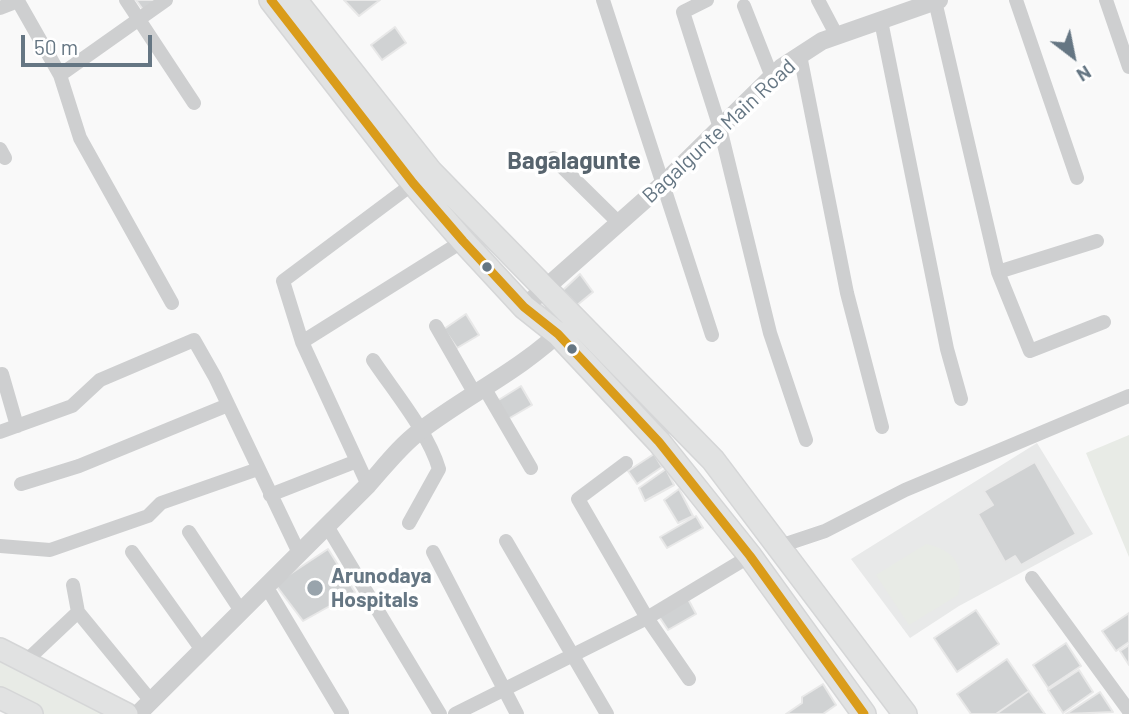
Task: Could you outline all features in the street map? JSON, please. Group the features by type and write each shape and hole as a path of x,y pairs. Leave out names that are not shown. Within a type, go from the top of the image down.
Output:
{"main road":[{"path":"271,0 422,177 546,288 713,460 905,714"},
{"path":"295,0 422,177 463,241 524,307 558,334 659,442 750,556 864,714"},
{"path":"0,649 127,714"},
{"path":"0,698 32,714"}],"street":[{"path":"126,0 194,103"},
{"path":"60,75 166,0"},
{"path":"603,0 712,335"},
{"path":"707,0 684,12 720,128 770,333 806,440"},
{"path":"818,0 837,36"},
{"path":"1016,0 1077,178"},
{"path":"1106,0 1129,67"},
{"path":"0,8 18,1 60,75 80,138 172,303"},
{"path":"937,1 998,272 1030,351 1104,322"},
{"name":"Bagalgunte Main Road","path":"524,307 664,183 782,66 822,41 881,21 915,4 937,1"},
{"path":"744,6 772,77"},
{"path":"881,21 947,349 961,399"},
{"path":"800,55 847,293 882,427"},
{"path":"553,158 619,223"},
{"path":"368,485 302,342 283,281 422,177"},
{"path":"998,272 1097,240"},
{"path":"302,342 463,241"},
{"path":"74,585 78,612 144,708 368,485 400,449 420,431 558,334 575,317"},
{"path":"436,327 531,468"},
{"path":"0,432 72,406 100,380 194,340 299,553"},
{"path":"373,360 436,457 439,469 409,523"},
{"path":"2,374 17,426"},
{"path":"777,547 825,531 905,490 1129,396"},
{"path":"21,484 79,467 228,405"},
{"path":"270,495 357,461"},
{"path":"626,463 578,499 648,618 689,679"},
{"path":"0,546 50,550 148,516 161,503 258,469"},
{"path":"327,526 440,714"},
{"path":"189,533 242,611"},
{"path":"506,541 607,714"},
{"path":"132,552 202,650"},
{"path":"433,552 517,714"},
{"path":"455,714 648,618 750,556"},
{"path":"1032,578 1129,711"},
{"path":"267,586 342,714"},
{"path":"25,662 78,612"}],"shaded area":[{"path":"1129,435 1129,557 1086,453"},
{"path":"1037,443 1093,534 959,606 910,638 851,559"},
{"path":"926,544 944,550 955,561 960,576 958,595 909,625 876,575"},
{"path":"0,654 119,714 43,714 0,691"}],"building":[{"path":"136,0 160,0 144,11"},
{"path":"344,0 380,0 359,16"},
{"path":"395,27 406,43 382,60 371,45"},
{"path":"580,274 593,292 576,306 560,293"},
{"path":"466,314 479,335 457,348 444,329"},
{"path":"521,386 532,405 508,419 497,401"},
{"path":"654,454 662,467 637,484 628,471"},
{"path":"1035,462 1076,534 1021,565 1015,556 1005,562 978,514 993,505 984,491"},
{"path":"666,469 674,485 645,501 639,488"},
{"path":"679,489 693,516 678,523 664,500"},
{"path":"696,516 703,528 667,548 660,537"},
{"name":"Arunodaya Hospitals","path":"328,549 355,592 303,621 275,584"},
{"path":"688,599 696,614 668,630 658,615"},
{"path":"976,610 999,644 957,672 934,638"},
{"path":"1129,613 1129,642 1116,651 1102,631"},
{"path":"1066,643 1081,666 1048,688 1033,665"},
{"path":"1129,645 1129,665 1120,651"},
{"path":"1007,659 1029,691 996,714 971,714 957,694"},
{"path":"1079,670 1093,692 1063,713 1048,690"},
{"path":"823,684 836,705 823,714 786,714 802,703 802,697"},
{"path":"1029,691 1045,714 996,714"},
{"path":"1100,692 1113,712 1066,714"}],"transit line":[{"path":"271,0 413,183 463,241 524,307 558,334 659,442 750,556 864,714"}],"place":[{"name":"Arunodaya Hospitals","path":"315,588"}],"district":[{"name":"Bagalagunte","path":"574,161"}]}
